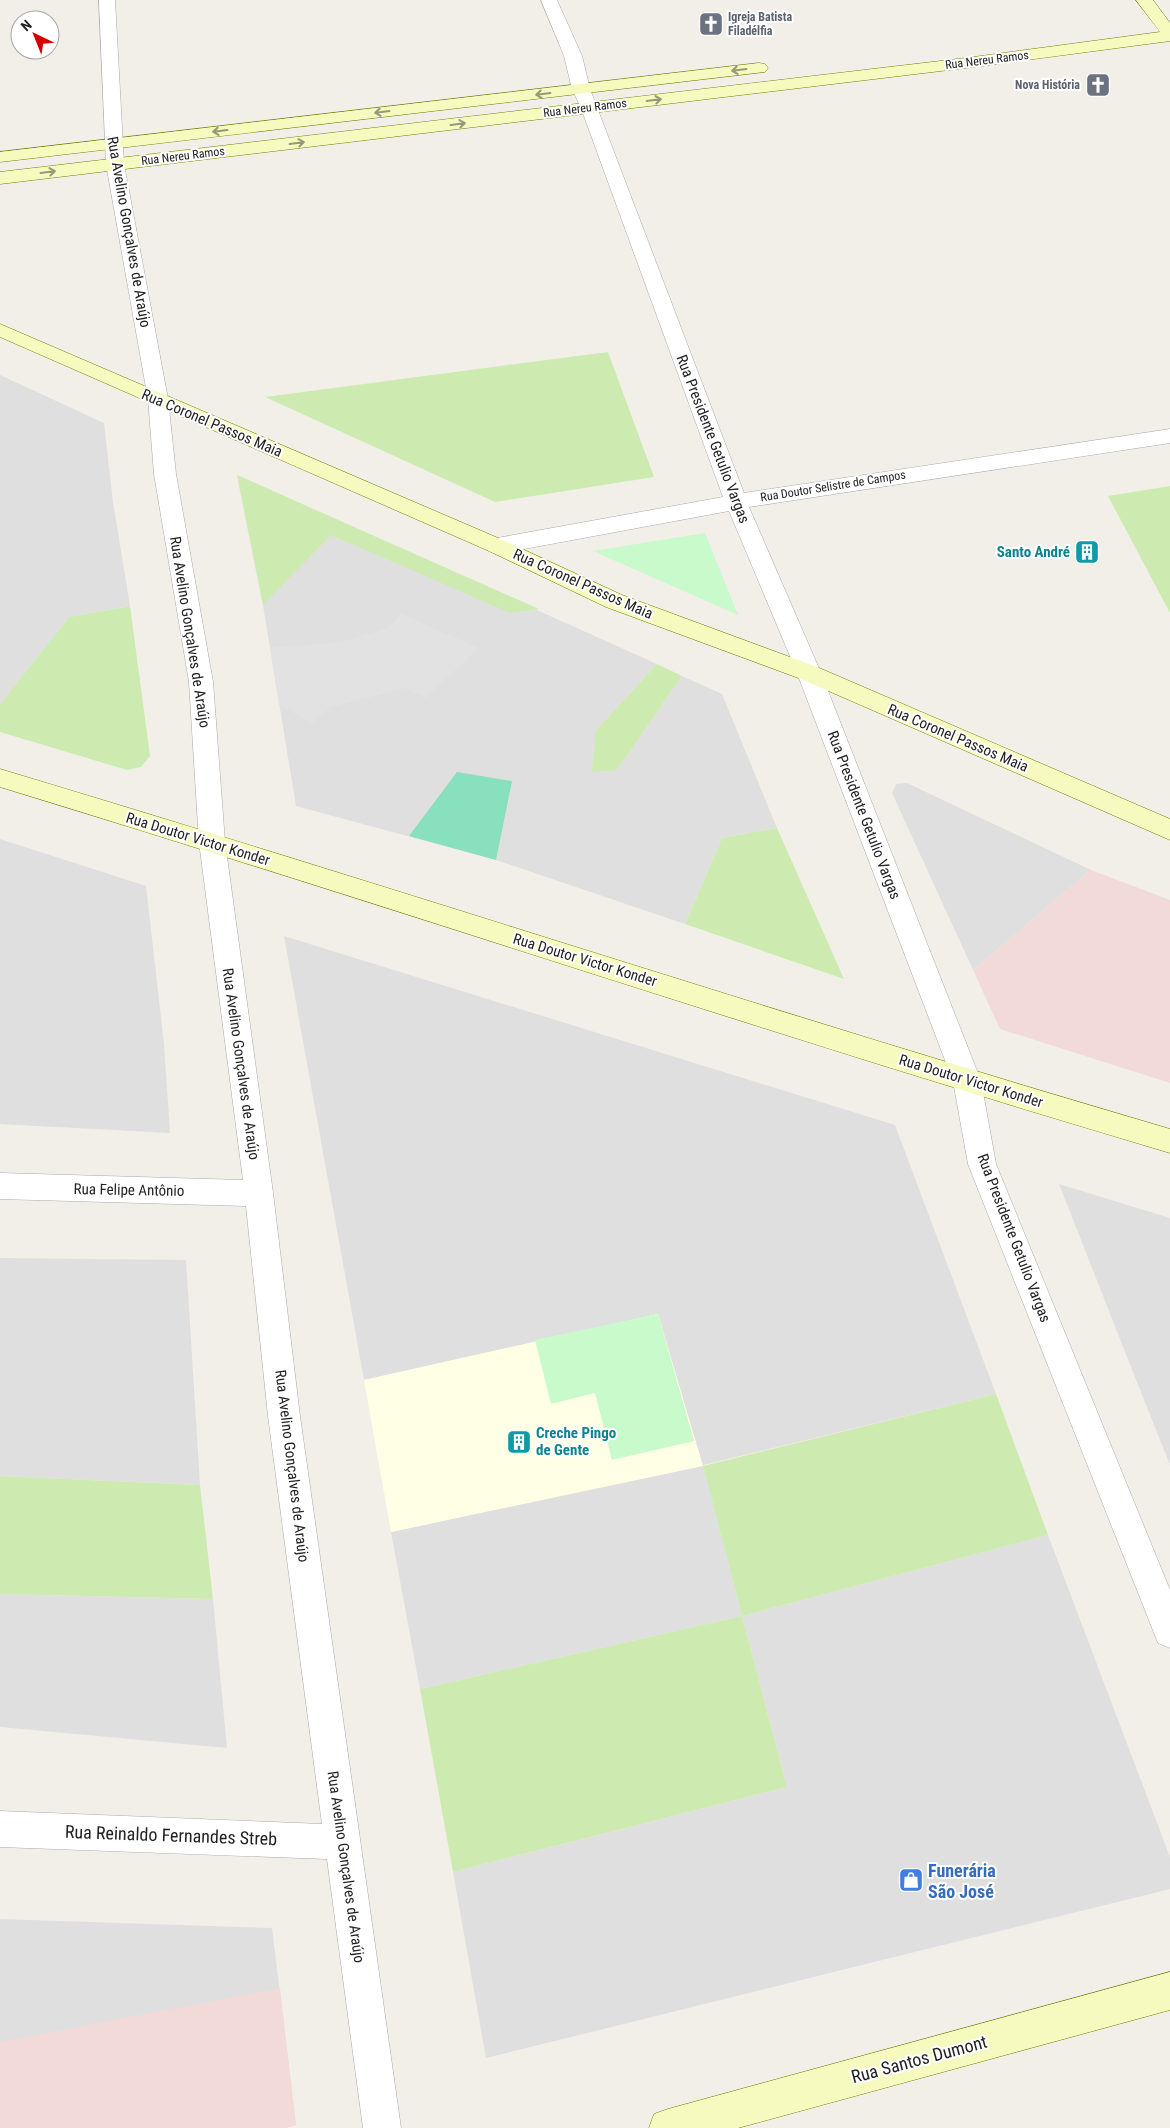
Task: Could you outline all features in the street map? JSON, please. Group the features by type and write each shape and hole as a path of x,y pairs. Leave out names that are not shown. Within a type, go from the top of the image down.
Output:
{"street":[{"name":"Rua Avelino Gonçalves de Araújo","path":"108,0 113,154 158,400 165,474 205,716 212,842 259,1193 284,1416 382,2128"},
{"name":"Rua Presidente Getulio Vargas","path":"549,0 573,56 586,98 736,502 809,673 967,1081 982,1164 1170,1631"},
{"path":"1144,0 1168,28"},
{"name":"Rua Nereu Ramos","path":"0,178 113,154 258,127 403,110 769,86 966,63 1168,28"},
{"name":"Rua Nereu Ramos","path":"937,49 1168,28"},
{"path":"956,47 966,63"},
{"name":"Rua Nereu Ramos","path":"0,157 260,147 405,130 766,67 769,86"},
{"path":"403,110 405,130"},
{"path":"258,127 260,147"},
{"name":"Rua Coronel Passos Maia","path":"0,330 497,546 614,601 809,673 1170,830"},
{"name":"Rua Doutor Selistre de Campos","path":"497,546 736,502 1170,436"},
{"name":"Rua Doutor Victor Konder","path":"0,778 212,842 967,1081 1170,1141"},
{"name":"Rua Felipe Antônio","path":"0,1186 259,1193"},
{"name":"Rua Reinaldo Fernandes Streb","path":"0,1829 342,1842"},
{"name":"Rua Santos Dumont","path":"668,2128 1170,1991"}],"shaded area":[{"path":"0,375 104,423 113,502 130,606 69,617 0,704"},
{"path":"237,475 657,664 596,730 617,770 682,676 722,694 777,828 722,838 685,924 496,860 296,806 263,605"},
{"path":"401,614 479,648 426,698 406,688 331,707 313,723 279,705 270,647 338,643 388,628"},
{"path":"907,783 1091,870 973,970 892,793 896,784"},
{"path":"0,839 146,886 164,1044 170,1133 0,1124"},
{"path":"1091,870 1170,900 1170,1083 1000,1029 973,970"},
{"path":"284,936 895,1125 996,1394 703,1465 742,1616 420,1689 391,1532 702,1465 658,1314 364,1380"},
{"path":"1059,1184 1170,1218 1170,1465 1133,1372"},
{"path":"0,1258 186,1260 200,1485 0,1476"},
{"path":"658,1314 703,1466 391,1532 364,1380"},
{"path":"1048,1535 1170,1857 1170,1889 486,2058 453,1872 787,1787 742,1616"},
{"path":"0,1594 213,1599 227,1748 0,1727"},
{"path":"0,1919 272,1928 296,2125 285,2128 0,2128"},
{"path":"280,1988 296,2125 285,2128 0,2128 0,2042"}],"green space":[{"path":"608,352 654,477 495,502 265,397"},
{"path":"237,475 539,609 510,613 331,535 263,605"},
{"path":"1170,486 1170,613 1108,496"},
{"path":"705,533 738,615 593,551"},
{"path":"130,606 150,756 141,767 127,770 0,732 0,704 69,617"},
{"path":"657,664 682,676 617,770 592,772 596,730"},
{"path":"457,772 512,781 496,860 409,836"},
{"path":"777,828 844,979 685,924 722,838"},
{"path":"658,1314 694,1441 612,1460 595,1393 551,1404 535,1340"},
{"path":"996,1394 1048,1535 742,1616 703,1466"},
{"path":"0,1476 200,1485 213,1599 0,1594"},
{"path":"742,1616 787,1787 453,1872 420,1689"}],"place":[{"name":"Igreja Batista Filadélfia","path":"711,24"},
{"name":"Nova História","path":"1098,85"},
{"name":"Santo André","path":"1087,552"},
{"name":"Creche Pingo de Gente","path":"519,1442"},
{"name":"Funerária São José","path":"911,1880"}]}
